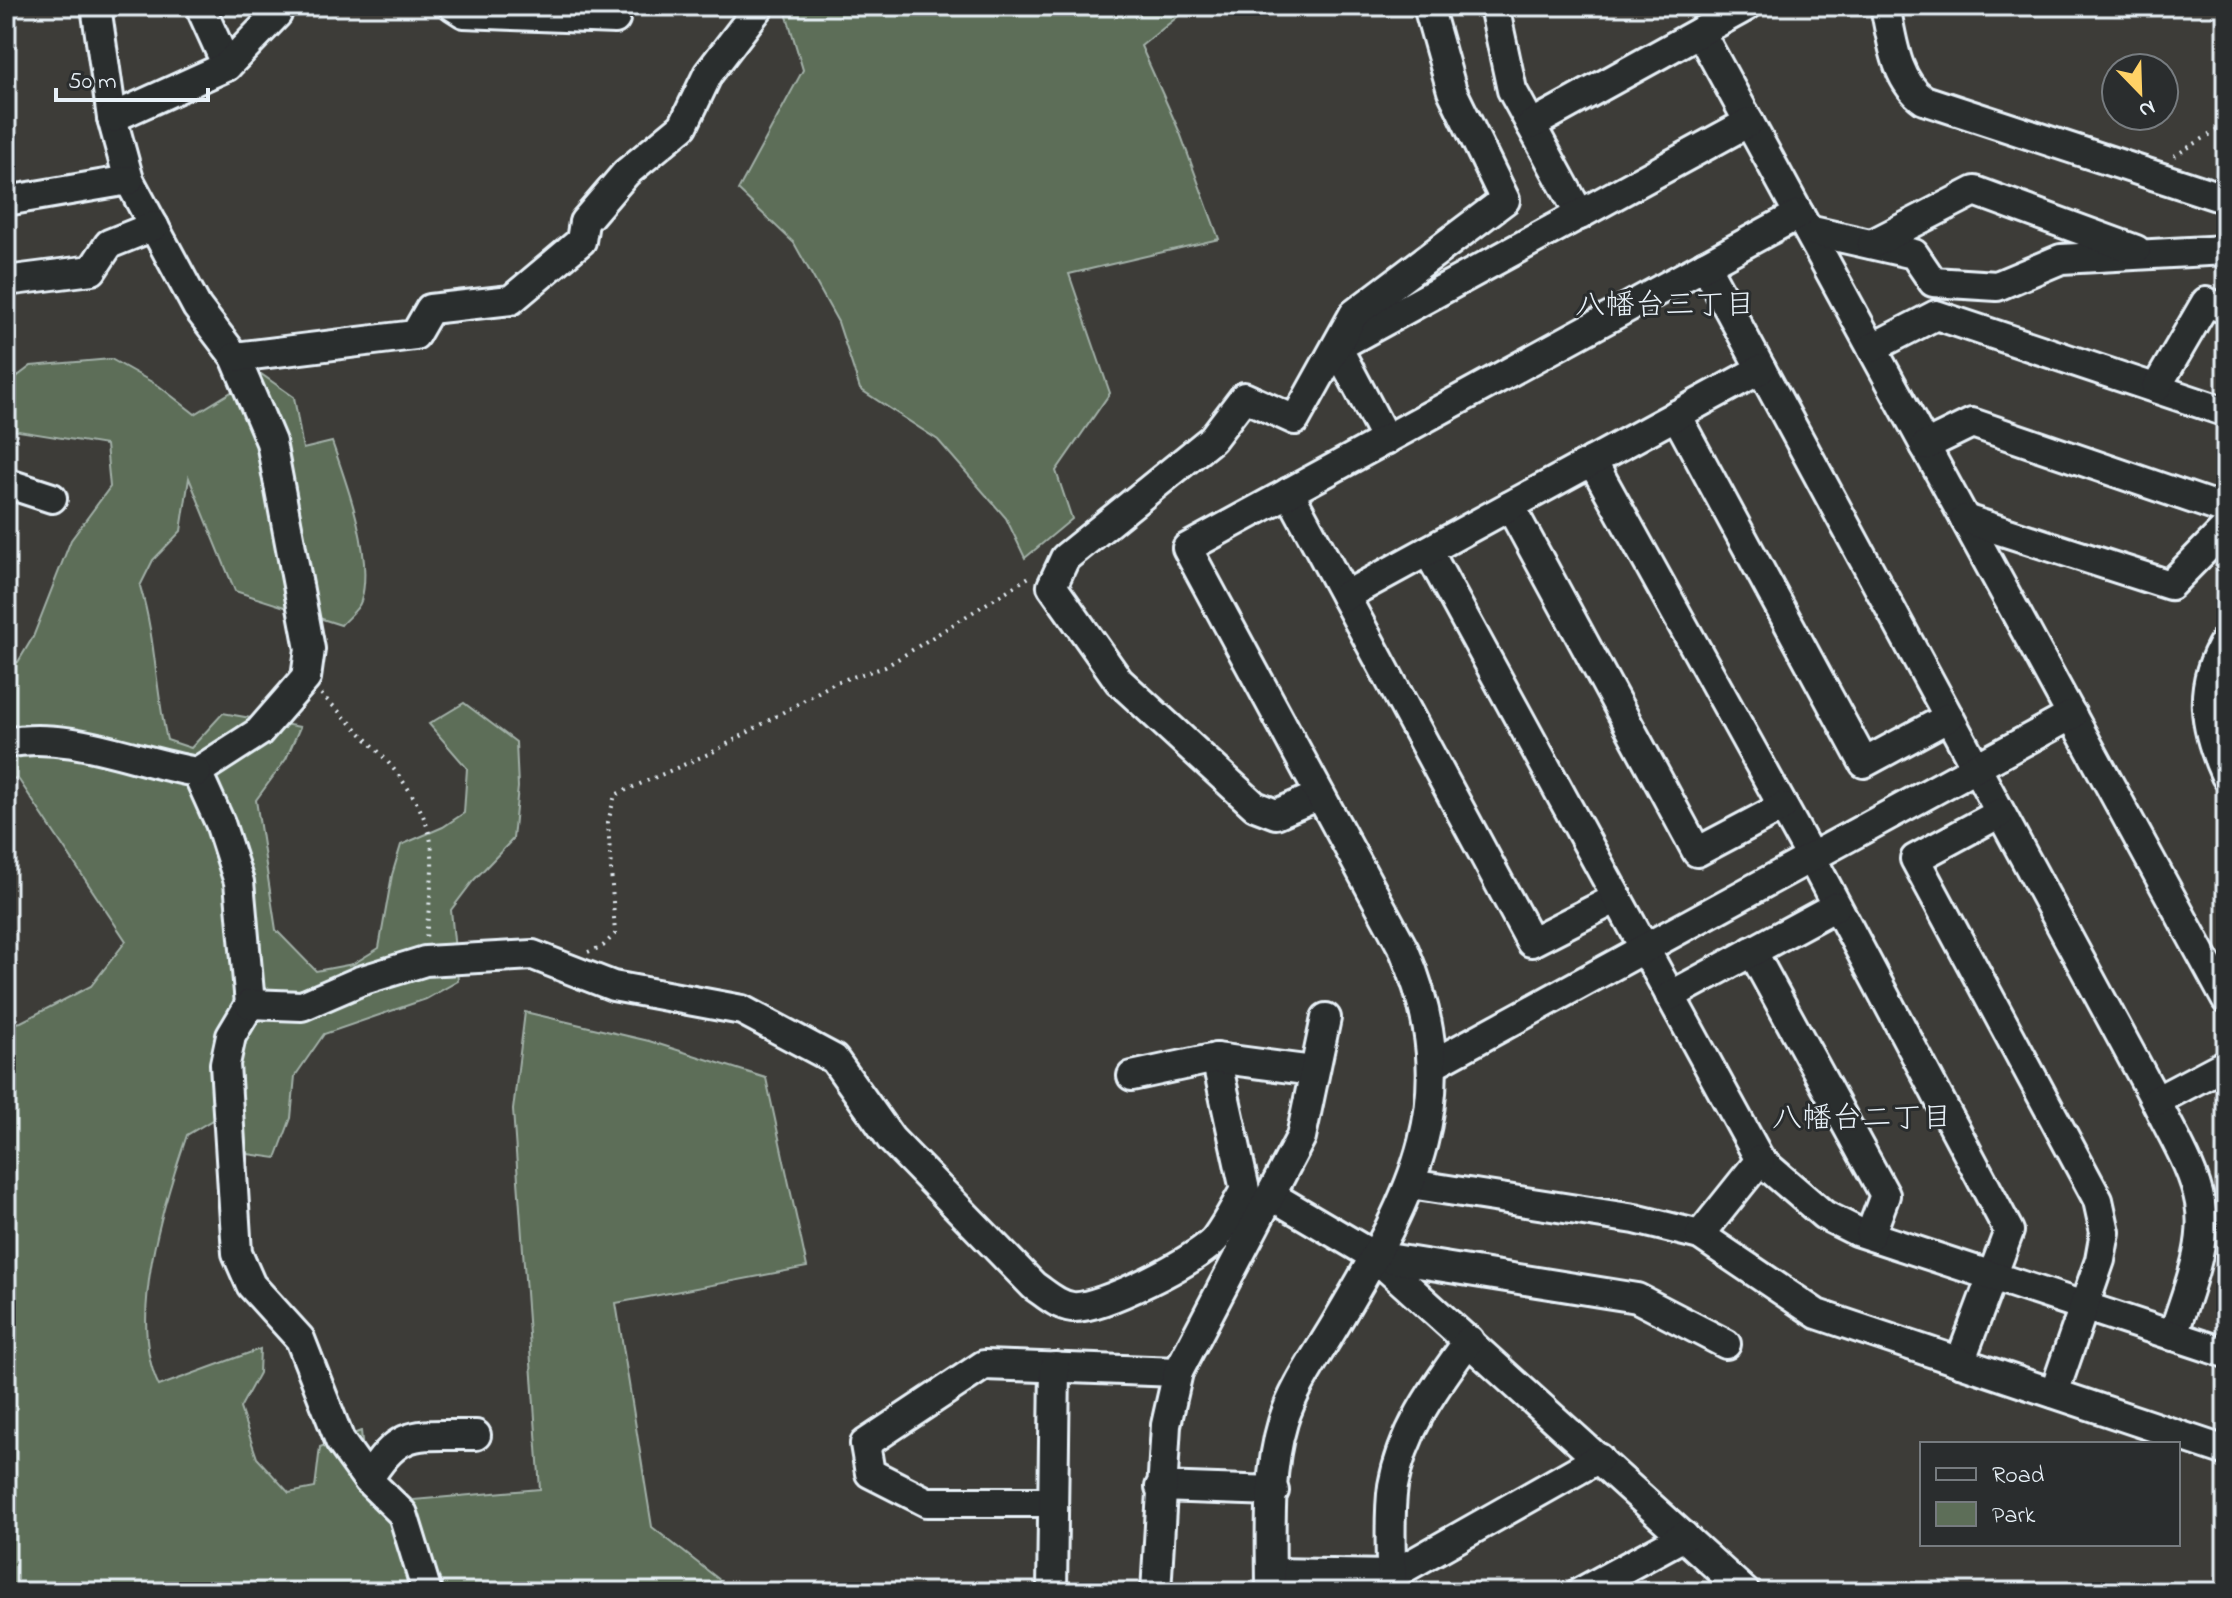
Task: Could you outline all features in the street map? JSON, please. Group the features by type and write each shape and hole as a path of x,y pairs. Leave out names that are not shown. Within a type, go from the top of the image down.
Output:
{"street":[{"path":"6,743 42,738 197,772 259,732 306,678 310,649 271,442 235,357 197,307 129,180 112,118 96,6"},
{"path":"453,6 464,13 615,19 615,6"},
{"path":"235,357 415,335 430,309 511,300 581,241 584,222 626,173 683,126 708,74 760,6"},
{"path":"1320,795 1276,814 1255,806 1119,681 1052,586 1065,558 1212,439 1244,397 1295,420 1354,314 1505,200 1452,91 1428,6"},
{"path":"1531,125 1747,6"},
{"path":"1885,6 1904,79 1912,92 1924,100 2226,199"},
{"path":"1498,8 1509,80 1580,215"},
{"path":"203,13 227,66"},
{"path":"112,118 227,66 277,14"},
{"path":"1700,32 2226,999"},
{"path":"1337,347 1749,122"},
{"path":"6,201 129,180"},
{"path":"1872,244 1975,191 2148,254"},
{"path":"1599,1458 1392,1583 1271,1583 1275,1459 1284,1421 1301,1383 1374,1256 1420,1163 1432,1095 1433,1064 1428,1019 1417,982 1187,548 1705,265 1803,222 1914,254 1933,282 1997,286 2061,259 2226,250"},
{"path":"6,281 92,270 109,244 154,226"},
{"path":"1705,265 2156,1101 2192,1176 2200,1204 2201,1232 2173,1336"},
{"path":"2156,388 2206,302 2226,309"},
{"path":"1872,348 1936,315 2226,412"},
{"path":"1337,347 1386,440"},
{"path":"1345,596 1761,369"},
{"path":"1676,415 1864,763 1949,717"},
{"path":"1925,446 1972,423 2226,510"},
{"path":"1592,461 1811,857 2009,1231 1960,1362"},
{"path":"6,483 52,498"},
{"path":"1289,492 1531,942 1617,898"},
{"path":"1510,506 1697,852 1782,807"},
{"path":"1965,519 2170,585 2226,528"},
{"path":"1428,551 1760,1160 1824,1215 1870,1235 2226,1353"},
{"path":"2226,639 2205,697 2209,735 2226,776"},
{"path":"1433,1064 2072,715"},
{"path":"197,772 220,823 239,882 250,1004 231,1036 225,1064 237,1253 251,1285 300,1339 340,1441 368,1480 403,1514 427,1592"},
{"path":"2000,813 1915,859 2098,1200 2105,1232 2054,1393"},
{"path":"1670,996 1836,906"},
{"path":"1752,951 1885,1195 1870,1235"},
{"path":"250,1004 302,1006 360,981 425,961 533,955 613,986 742,1010 827,1054 848,1076 891,1139 1012,1264 1052,1299 1076,1308 1105,1302 1133,1290 1214,1241 1245,1190 1216,1058"},
{"path":"1156,1592 1166,1425 1178,1372 1301,1137 1326,1018"},
{"path":"1132,1076 1216,1058 1313,1071"},
{"path":"2156,1101 2226,1064"},
{"path":"1700,1235 1760,1160"},
{"path":"1410,1184 1635,1219 1700,1235 1817,1314 2226,1451"},
{"path":"1272,1196 1374,1256 1745,1592"},
{"path":"1374,1256 1637,1298 1726,1344"},
{"path":"1392,1583 1393,1487 1405,1443 1420,1409 1469,1340"},
{"path":"1053,1502 927,1502 870,1473 865,1444 984,1365 1178,1372"},
{"path":"1052,1592 1055,1367"},
{"path":"368,1480 386,1449 416,1436 476,1435"},
{"path":"1160,1487 1274,1491"},
{"path":"1581,1592 1684,1536"}],"path":[{"path":"2144,174 2226,125"},
{"path":"556,964 603,946 615,934 608,822 615,795 715,751 836,682 885,667 1032,575 1052,586"},
{"path":"306,678 396,773 420,814 432,851 425,961"}],"green space":[{"path":"784,6 1191,6 1141,46 1180,133 1219,239 1069,274 1110,393 1056,471 1072,519 1025,558 1006,518 938,440 860,389 838,322 794,243 738,190 803,70"},
{"path":"111,359 159,386 195,414 261,374 294,397 303,449 332,442 345,478 361,542 364,583 360,604 341,625 235,591 189,478 181,531 153,560 140,586 167,740 191,748 223,713 300,727 286,759 256,800 276,930 316,971 353,964 379,948 392,875 401,845 443,827 464,813 467,768 429,724 464,703 516,742 518,787 513,839 473,881 451,910 458,981 426,999 324,1034 295,1076 291,1118 276,1158 248,1154 214,1119 187,1135 159,1226 147,1295 146,1328 150,1359 159,1386 260,1349 259,1373 240,1408 257,1458 289,1493 315,1488 320,1447 361,1431 368,1504 540,1489 513,1110 525,1012 649,1041 766,1078 807,1267 616,1303 652,1527 735,1592 6,1592 6,1025 21,1022 91,986 126,941 19,780 6,776 6,663 18,662 33,637 71,540 110,487 106,445 6,429 6,385 31,366"}],"district":[{"name":"八幡台三丁目","path":"1665,307"},
{"name":"八幡台二丁目","path":"1862,1120"}]}
